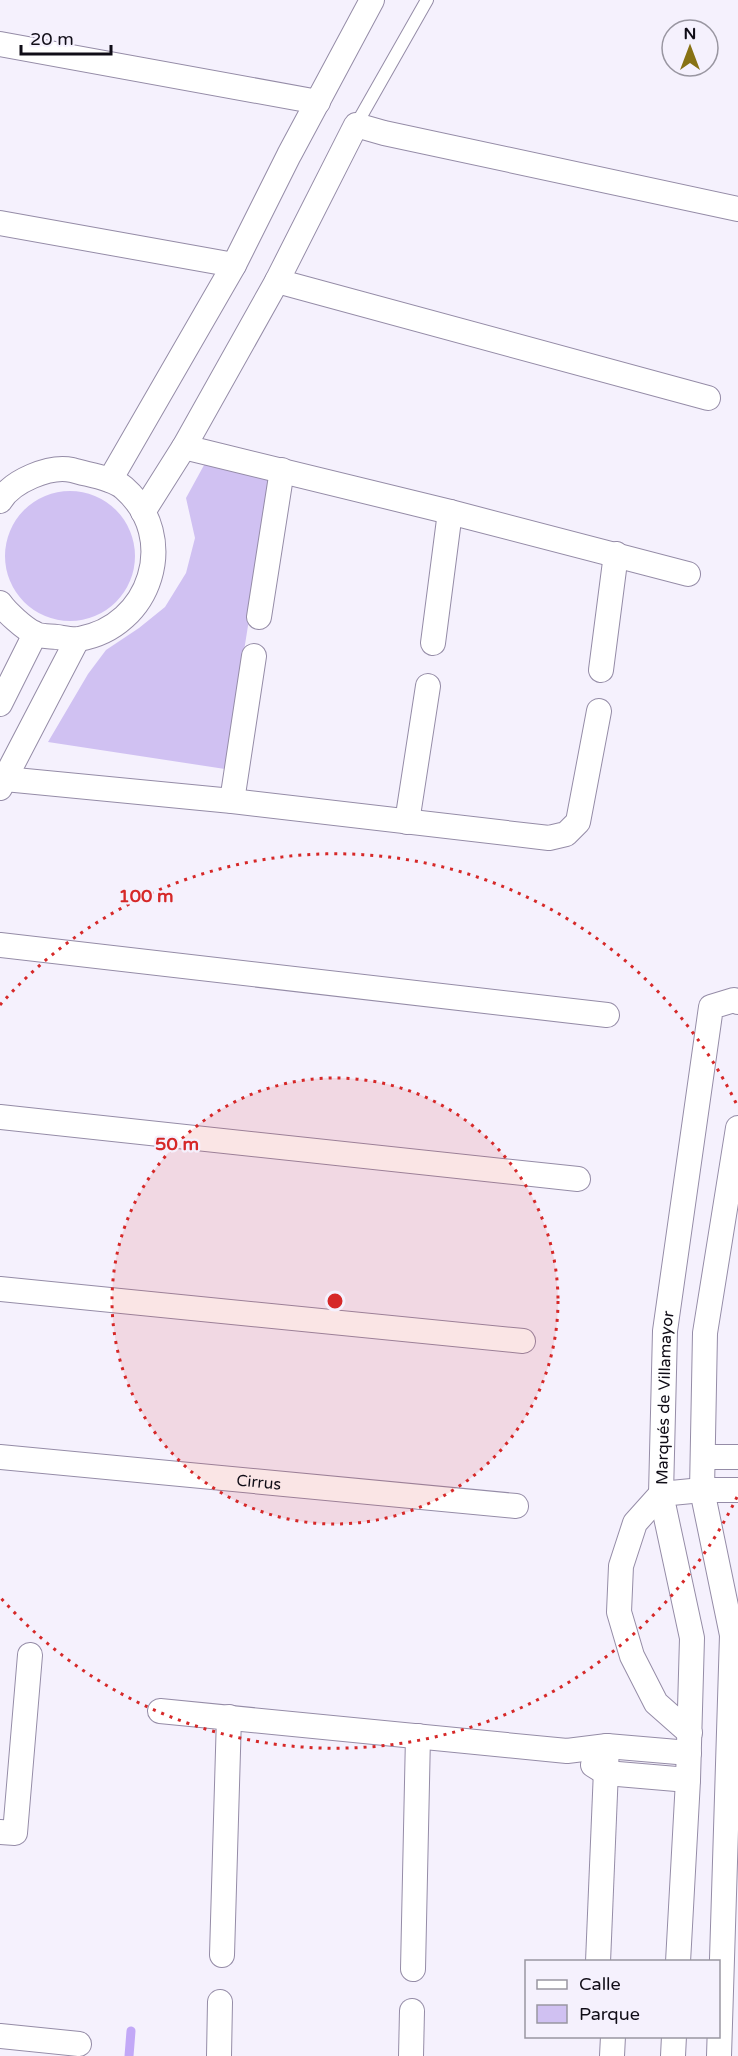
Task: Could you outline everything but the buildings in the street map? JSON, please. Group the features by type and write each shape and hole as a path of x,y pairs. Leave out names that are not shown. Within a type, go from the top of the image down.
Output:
{"street":[{"path":"110,480 234,265 289,155 372,0"},
{"path":"0,44 318,102"},
{"path":"143,513 184,447 277,281 356,125 395,136 738,209"},
{"path":"0,223 234,265"},
{"path":"277,281 708,398"},
{"path":"184,447 450,512 688,574"},
{"path":"0,501 3,496 30,476 63,468 110,480 123,488 143,513 152,535 154,559 149,583 138,604 121,621 100,634 77,640 35,634 4,609 0,603"},
{"path":"260,617 282,470"},
{"path":"433,643 450,512"},
{"path":"601,670 616,554"},
{"path":"0,704 35,634"},
{"path":"77,640 3,784 232,801 549,838 566,834 578,822 598,711"},
{"path":"232,801 254,656"},
{"path":"407,822 428,686"},
{"path":"0,945 607,1015"},
{"name":"Marqués de Villamayor","path":"678,1960 690,1743 692,1638 661,1494 665,1331 711,1007 734,1000 738,1002"},
{"path":"0,1117 578,1179"},
{"path":"719,2056 731,1927 732,1635 702,1490 705,1333 738,1128"},
{"path":"0,1289 523,1341"},
{"name":"Cirrus","path":"0,1457 516,1506"},
{"path":"703,1457 738,1457"},
{"path":"690,1743 656,1703 632,1656 620,1612 621,1566 635,1523 661,1494 702,1490 738,1490"},
{"path":"0,1832 15,1833 30,1655"},
{"path":"160,1710 567,1750 690,1743"},
{"path":"222,1955 229,1717"},
{"path":"413,1969 418,1736"},
{"path":"598,1960 607,1746"},
{"path":"567,1750 606,1773 688,1780"},
{"path":"219,2056 220,2002"},
{"path":"411,2056 412,2011"},
{"path":"0,2036 79,2044"},
{"path":"612,2056 613,2038"},
{"path":"673,2056 674,2038"}],"lane":[{"path":"356,125 427,0"}],"green space":[{"path":"209,456 273,470 225,769 48,742 88,674 106,650 165,607 186,573 195,538 186,498"},
{"path":"70,491 95,496 116,510 130,531 135,556 130,581 116,602 95,616 70,621 45,616 24,602 10,581 5,556 10,531 24,510 45,496"}],"waterway":[{"path":"129,2056 131,2031"}]}
